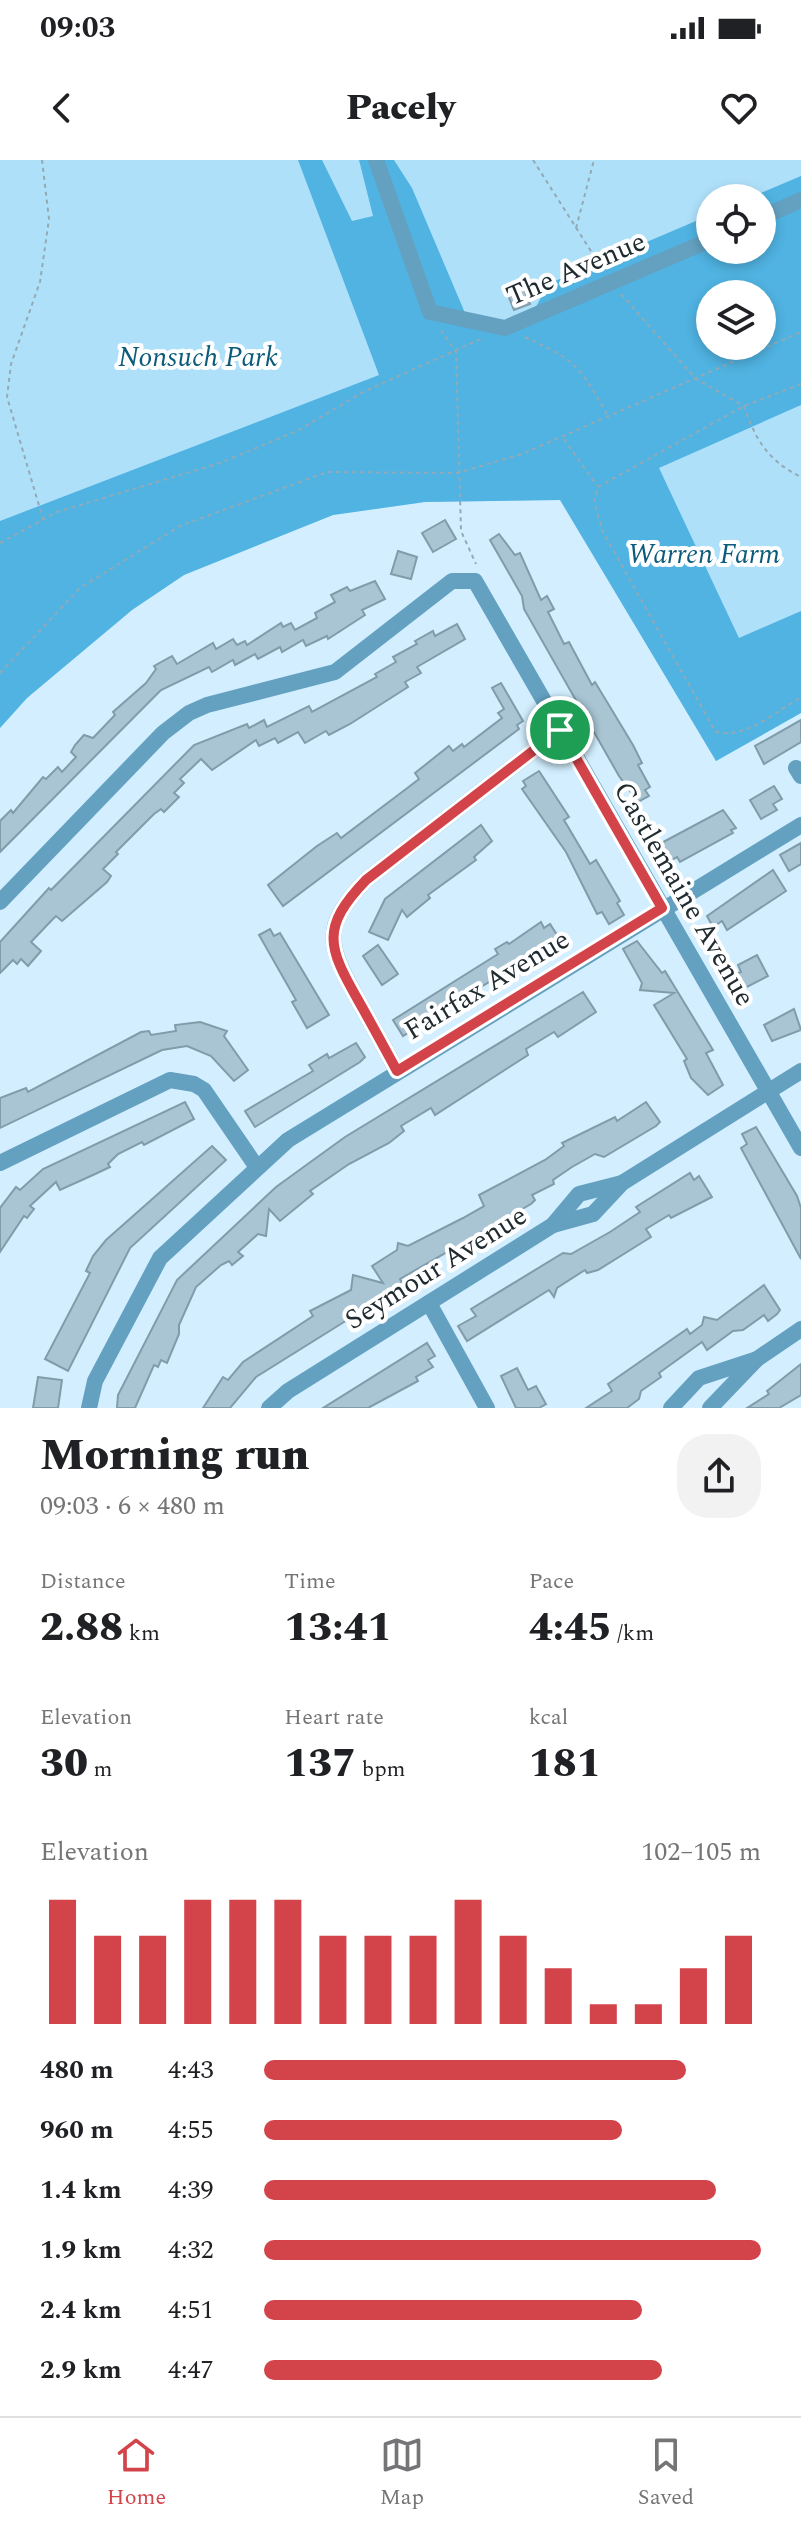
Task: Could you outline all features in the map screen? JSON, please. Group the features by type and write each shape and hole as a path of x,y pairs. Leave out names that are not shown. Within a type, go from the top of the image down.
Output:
{"street":[{"path":"376,160 430,312"},
{"path":"776,211 801,200"},
{"name":"The Avenue","path":"430,312 505,328 696,246"},
{"path":"0,902 163,733 189,713 335,672 452,581 475,581"},
{"name":"Castlemaine Avenue","path":"475,581 801,1148"},
{"path":"397,1071 334,958 334,927 341,911 366,880 560,730"},
{"name":"Fairfax Avenue","path":"89,1408 95,1381 153,1267 256,1166 288,1140 397,1071 801,825"},
{"name":"Seymour Avenue","path":"269,1408 288,1391 553,1225 593,1214 622,1183 801,1071"},
{"path":"0,1163 170,1080 194,1084 204,1090 256,1166"},
{"name":"Seymour Avenue","path":"553,1225 579,1194 622,1183"},
{"path":"429,1303 487,1408"},
{"path":"710,1408 757,1359 801,1329"},
{"path":"671,1408 699,1378 757,1359"}],"path":[{"path":"42,160 49,219 40,282 11,364 7,397 43,520"},
{"path":"533,160 612,283 696,379 744,406 754,435 764,451 801,477"},
{"path":"575,229 594,160"},
{"path":"430,312 456,352 461,531 476,565 475,581"},
{"path":"0,543 57,512 220,463 299,430 363,392 505,328 567,356 584,374 609,418"},
{"path":"0,673 80,588 180,526 327,472 457,473 564,439 801,332"},
{"path":"801,384 744,406 598,487 594,502 603,532 715,731 724,735 737,733 801,697"},
{"path":"564,439 598,487"}],"green space":[{"name":"Nonsuch Park","path":"0,160 801,160 801,713 716,761 560,500 425,502 333,515 184,575 132,610 27,698 0,728"}],"shaded area":[{"path":"298,160 322,160 352,221 373,216 359,160 394,160 412,188 468,320 527,324 548,284 696,221 696,264 776,264 776,187 801,176 801,405 659,468 739,638 801,611 801,713 716,761 560,500 425,502 333,515 184,575 132,610 27,698 0,728 0,521 379,375"}],"building":[{"path":"522,284 530,304 514,310 506,290"},
{"path":"445,520 456,539 433,552 422,533"},
{"path":"499,534 515,555 520,553 541,600 547,596 554,609 548,612 564,644 569,642 592,685 595,682 633,745 642,763 638,765 650,787 645,790 649,796 638,802 619,776 524,609 522,596 490,540"},
{"path":"398,551 417,557 411,579 391,574"},
{"path":"375,581 385,599 362,610 365,615 328,639 327,636 306,646 303,640 282,652 280,647 258,659 255,654 235,665 233,660 212,672 209,667 161,690 0,852 0,821 11,810 13,813 43,777 46,779 58,767 62,772 76,757 71,752 75,745 84,735 93,738 115,715 113,712 146,683 156,669 154,666 172,656 177,664 213,643 216,649 233,639 237,645 245,641 247,645 281,623 283,627 291,623 295,630 317,618 315,613 335,602 331,595 347,587 350,591"},
{"path":"457,624 465,639 417,667 421,673 405,682 408,687 350,724 329,735 326,731 305,743 298,732 278,743 275,738 259,746 256,740 212,770 201,759 180,779 184,783 174,793 179,797 164,812 161,809 154,814 103,869 111,876 107,882 62,921 56,916 31,942 41,951 28,966 21,959 17,964 13,960 0,973 0,942 49,888 51,890 194,745 247,724 249,728 264,720 267,727 309,706 312,712 377,677 375,674 396,662 393,657 417,644 415,641 433,631 435,636"},
{"path":"501,683 523,721 517,725 519,729 283,906 268,885 317,846 337,833 341,838 406,789 419,779 415,773 449,746 453,751 462,744 464,747 502,718 498,713 504,709 492,688"},
{"path":"801,720 801,742 764,764 755,746"},
{"path":"539,771 569,817 564,820 590,864 596,860 620,901 617,903 624,915 609,924 602,912 597,914 566,852 522,789 526,786 523,781"},
{"path":"774,786 782,799 773,804 777,810 761,819 750,800"},
{"path":"723,810 736,828 731,830 733,833 680,862 677,857 662,865 652,848"},
{"path":"481,825 492,841 474,857 476,860 428,895 430,898 407,917 402,910 388,940 369,932 385,899"},
{"path":"801,843 801,864 789,871 780,855"},
{"path":"773,870 786,891 727,930 722,921 713,927 707,916"},
{"path":"541,922 544,928 550,924 559,938 403,1036 393,1020 498,954 495,949 507,942 509,944"},
{"path":"270,929 274,936 280,933 329,1015 307,1028 292,1002 296,1000 259,935"},
{"path":"637,941 662,973 665,971 713,1050 706,1053 723,1085 708,1095 691,1078 684,1061 687,1059 654,1005 674,993 640,990 642,983 623,949"},
{"path":"378,945 398,974 382,985 363,956"},
{"path":"757,955 768,976 745,988 738,965"},
{"path":"583,992 596,1012 558,1037 554,1032 526,1049 528,1055 435,1115 431,1108 401,1126 404,1131 389,1143 349,1164 310,1191 313,1194 280,1221 269,1209 266,1236 258,1234 238,1252 243,1256 232,1265 229,1261 221,1265 196,1287 167,1363 161,1360 158,1367 154,1365 135,1408 117,1408 118,1395 177,1280 276,1187 345,1137"},
{"path":"794,1009 801,1030 772,1041 764,1025"},
{"path":"200,1022 227,1031 224,1036 248,1070 234,1081 211,1056 187,1046 162,1050 0,1128 0,1098 26,1088 28,1092 141,1032 149,1031 151,1035 176,1031 175,1025"},
{"path":"356,1043 365,1057 360,1062 255,1127 245,1111 313,1071 309,1065"},
{"path":"185,1102 194,1119 144,1145 142,1142 118,1154 108,1164 110,1167 93,1175 60,1190 56,1182 30,1206 34,1209 27,1218 24,1216 0,1252 0,1208 16,1187 20,1190 43,1169"},
{"path":"646,1102 660,1122 656,1126 604,1157 595,1154 572,1167 553,1180 554,1184 532,1195 535,1200 531,1204 400,1279 402,1282 360,1312 256,1377 230,1408 203,1408 223,1377 228,1380 243,1362 313,1316 310,1311 351,1290 353,1275 383,1283 372,1266 397,1250 398,1243 408,1246 463,1218 484,1206 479,1195 545,1160 564,1146 562,1143 615,1117 617,1121"},
{"path":"756,1127 797,1196 801,1208 801,1259 741,1148 747,1144 742,1134"},
{"path":"212,1146 226,1160 130,1248 68,1371 45,1359 90,1273 86,1271 93,1256 106,1240"},
{"path":"690,1173 694,1180 699,1176 712,1197 671,1218 669,1215 646,1229 651,1237 598,1270 587,1273 585,1270 557,1288 554,1297 549,1290 467,1341 458,1326 476,1316 471,1309 563,1253 571,1254 610,1232 640,1212 636,1207"},
{"path":"764,1285 780,1310 768,1321 764,1315 743,1330 733,1331 707,1350 702,1342 659,1373 661,1377 641,1391 639,1399 627,1408 586,1408 612,1391 608,1384 687,1329 690,1334 702,1325 704,1317 717,1320"},
{"path":"427,1343 435,1356 428,1360 433,1367 416,1377 418,1381 368,1408 323,1408"},
{"path":"801,1364 801,1395 779,1408 747,1408 769,1394 767,1391"},
{"path":"517,1368 528,1390 536,1386 546,1404 539,1408 516,1408 501,1376"},
{"path":"38,1377 62,1380 58,1408 33,1408"}],"route":[{"path":"560,730 662,908 397,1071 334,958 334,927 341,911 366,880 560,730"}],"park label":[{"name":"Warren Farm","path":"704,554"}]}
